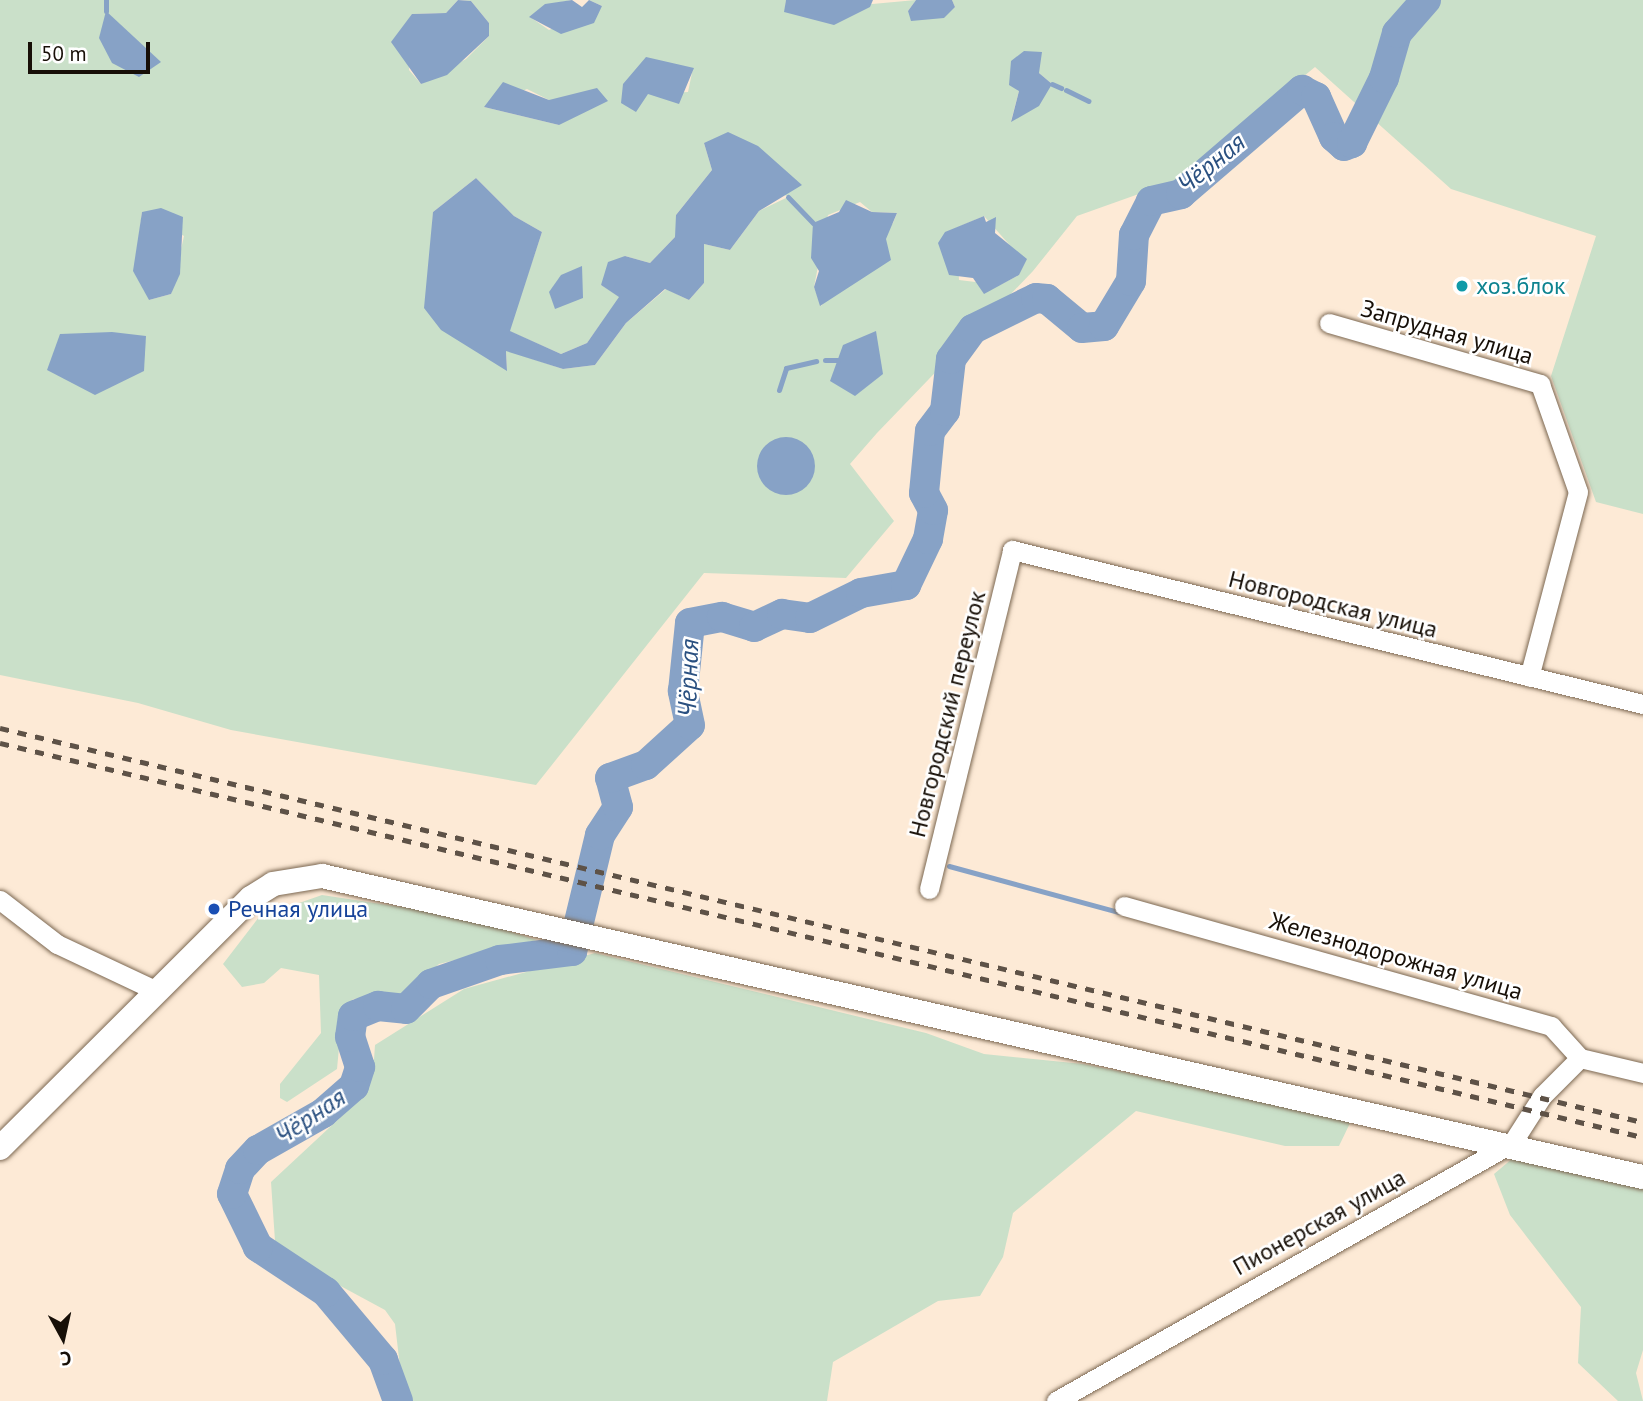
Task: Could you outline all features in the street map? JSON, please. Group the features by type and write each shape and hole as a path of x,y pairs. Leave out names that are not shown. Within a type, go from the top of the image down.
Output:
{"street":[{"name":"Запрудная улица","path":"1329,323 1540,384 1578,492 1529,677"},
{"name":"Новгородская улица","path":"1012,550 1643,704"},
{"name":"Новгородский переулок","path":"929,889 1012,550"},
{"path":"0,1148 251,898 298,877 323,876 552,925 1512,1143 1643,1177"},
{"path":"0,900 57,943 157,991"},
{"name":"Железнодорожная улица","path":"1124,905 1551,1026 1580,1058"},
{"path":"1580,1058 1643,1073"},
{"name":"Пионерская улица","path":"1056,1401 1512,1143 1542,1096 1580,1058"}],"green space":[{"path":"0,0 458,0 572,0 545,5 530,17 549,30 602,6 589,0 786,0 785,12 916,0 908,11 929,16 955,7 952,0 1643,0 1643,514 1596,502 1551,376 1596,236 1451,189 1315,67 1178,180 1077,216 1033,271 877,433 850,464 894,521 846,578 704,573 536,785 231,730 138,703 0,675","holes":["458,0 471,1 489,23 489,36 466,59 421,84 409,70 412,14 446,13","693,68 688,92 648,94","1039,73 1052,84 1011,121 1019,91","527,89 549,100 559,125 484,107","704,143 788,197 759,211 730,250 704,244 704,283 689,300 666,289 626,323 595,365 563,369 506,350 507,370 432,242 433,212 476,178 514,216 542,232 509,331 561,354 587,343 620,297 601,285 625,256 650,263 676,236 676,215 712,170","860,202 872,212 897,213 893,223 821,306 814,287 828,215","142,212 184,236 171,294 149,300 137,251","984,216 1021,258 1019,275 1000,285 959,280 956,228"]},
{"path":"322,895 460,916 537,940 439,964 406,994 353,999 341,1026 337,1069 287,1102 280,1098 280,1084 321,1033 319,975 281,968 264,983 242,987 223,964 259,917"},
{"path":"595,953 926,1033 984,1054 1083,1064 1352,1119 1339,1146 1285,1146 1136,1111 1013,1213 1003,1257 980,1296 938,1301 833,1362 827,1401 404,1401 395,1324 385,1310 322,1276 275,1241 271,1182 359,1100 373,1074 375,1045 464,989"},
{"path":"1513,1158 1643,1182 1643,1350 1636,1373 1643,1401 1618,1401 1578,1363 1581,1307 1510,1215 1494,1174"}],"water":[{"path":"458,0 471,1 489,23 489,36 447,75 421,84 391,42 412,14 446,13"},
{"path":"572,0 582,7 589,0 602,6 594,23 561,34 529,17 545,4"},
{"path":"786,0 873,0 870,7 834,25 784,12"},
{"path":"916,0 952,0 955,7 944,18 911,21 908,11"},
{"path":"106,11 161,62 139,77 112,63 99,38"},
{"path":"1024,51 1042,52 1039,73 1052,84 1039,106 1011,122 1019,91 1009,85 1011,61"},
{"path":"646,57 694,68 679,104 648,94 636,112 621,103 623,84"},
{"path":"503,82 549,100 597,88 608,101 559,125 484,107"},
{"path":"728,132 758,146 802,185 759,211 730,250 704,244 704,283 689,300 665,289 626,323 595,365 563,369 506,351 507,371 441,330 424,308 433,212 476,178 514,216 542,232 510,331 561,354 587,343 619,297 601,285 608,262 625,256 650,263 675,237 676,215 712,170 704,143"},
{"path":"846,200 872,212 897,213 886,239 891,260 820,306 814,287 819,271 811,258 813,223 839,212"},
{"path":"161,208 183,217 180,274 171,294 149,300 133,271 142,212"},
{"path":"984,216 986,222 996,217 995,233 1027,259 1019,275 984,294 973,278 949,275 938,243 945,232"},
{"path":"582,266 583,298 555,309 549,292 561,275"},
{"path":"876,331 883,374 855,396 830,381 843,345"},
{"path":"112,332 146,336 144,371 95,395 47,370 60,334"},
{"path":"780,437 792,437 807,445 815,460 815,472 807,487 792,495 780,495 765,487 757,472 757,460 765,445"}],"waterway":[{"path":"106,0 106,11"},
{"name":"Чёрная","path":"398,1401 383,1360 326,1292 258,1247 232,1194 240,1169 258,1150 323,1113 354,1086 360,1067 350,1037 353,1016 378,1006 406,1009 431,984 500,960 572,951 600,835 618,807 610,778 646,765 690,725 683,691 690,623 722,617 754,627 782,614 810,618 861,593 906,585 928,539 933,510 924,493 930,431 945,411 951,359 973,329 1036,298 1047,299 1082,328 1104,326 1131,281 1134,235 1151,201 1181,194 1302,90 1316,97 1334,137 1344,146 1352,143 1384,78 1397,33 1426,0"},
{"path":"1052,84 1061,88"},
{"path":"1066,90 1089,101"},
{"path":"788,197 813,223"},
{"path":"825,360 838,360"},
{"path":"779,390 786,368 816,361"},
{"path":"949,866 1118,912"}],"railway":[{"path":"0,728 1643,1122"},
{"path":"0,743 1643,1137"}],"place":[{"name":"хоз.блок","path":"1462,286"},
{"name":"Речная улица","path":"214,909"}]}
